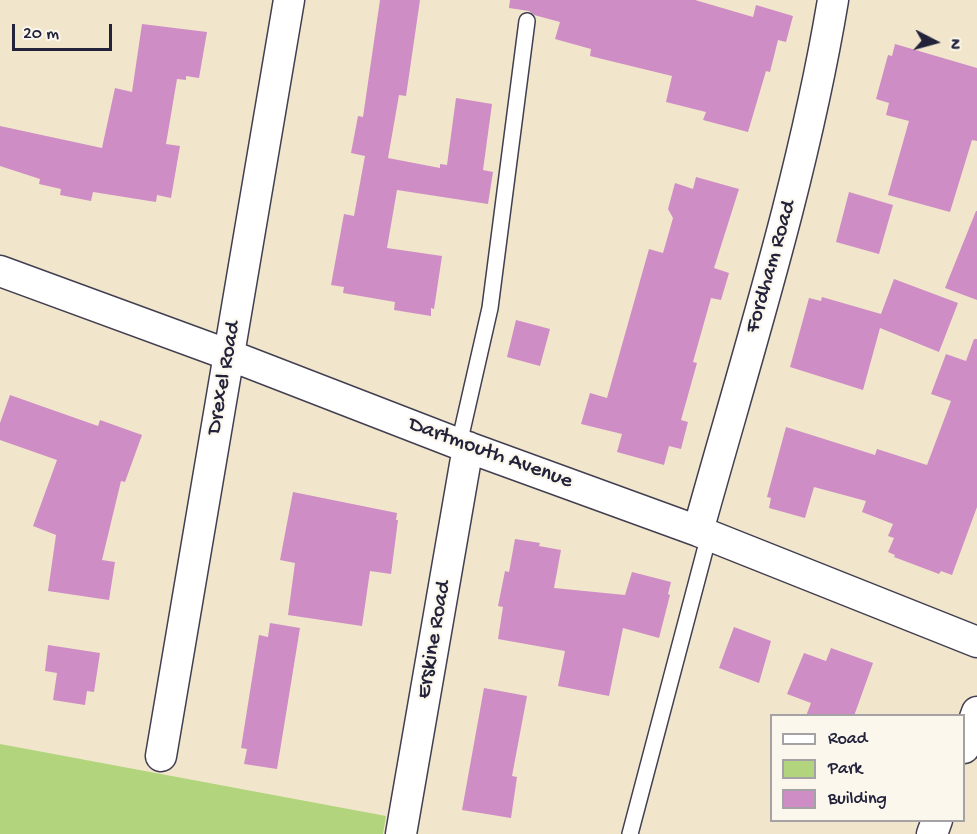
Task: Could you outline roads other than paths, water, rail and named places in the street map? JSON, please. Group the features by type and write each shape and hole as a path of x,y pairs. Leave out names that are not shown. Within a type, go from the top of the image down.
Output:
{"street":[{"name":"Drexel Road","path":"161,756 289,0"},
{"name":"Fordham Road","path":"704,533 797,176 820,73 833,0"},
{"name":"Dartmouth Avenue","path":"0,271 704,533 977,642"},
{"name":"Erskine Road","path":"401,834 464,445"},
{"path":"965,743 977,712"}],"lane":[{"path":"464,445 490,308 527,21"},
{"path":"630,834 704,533"}]}
